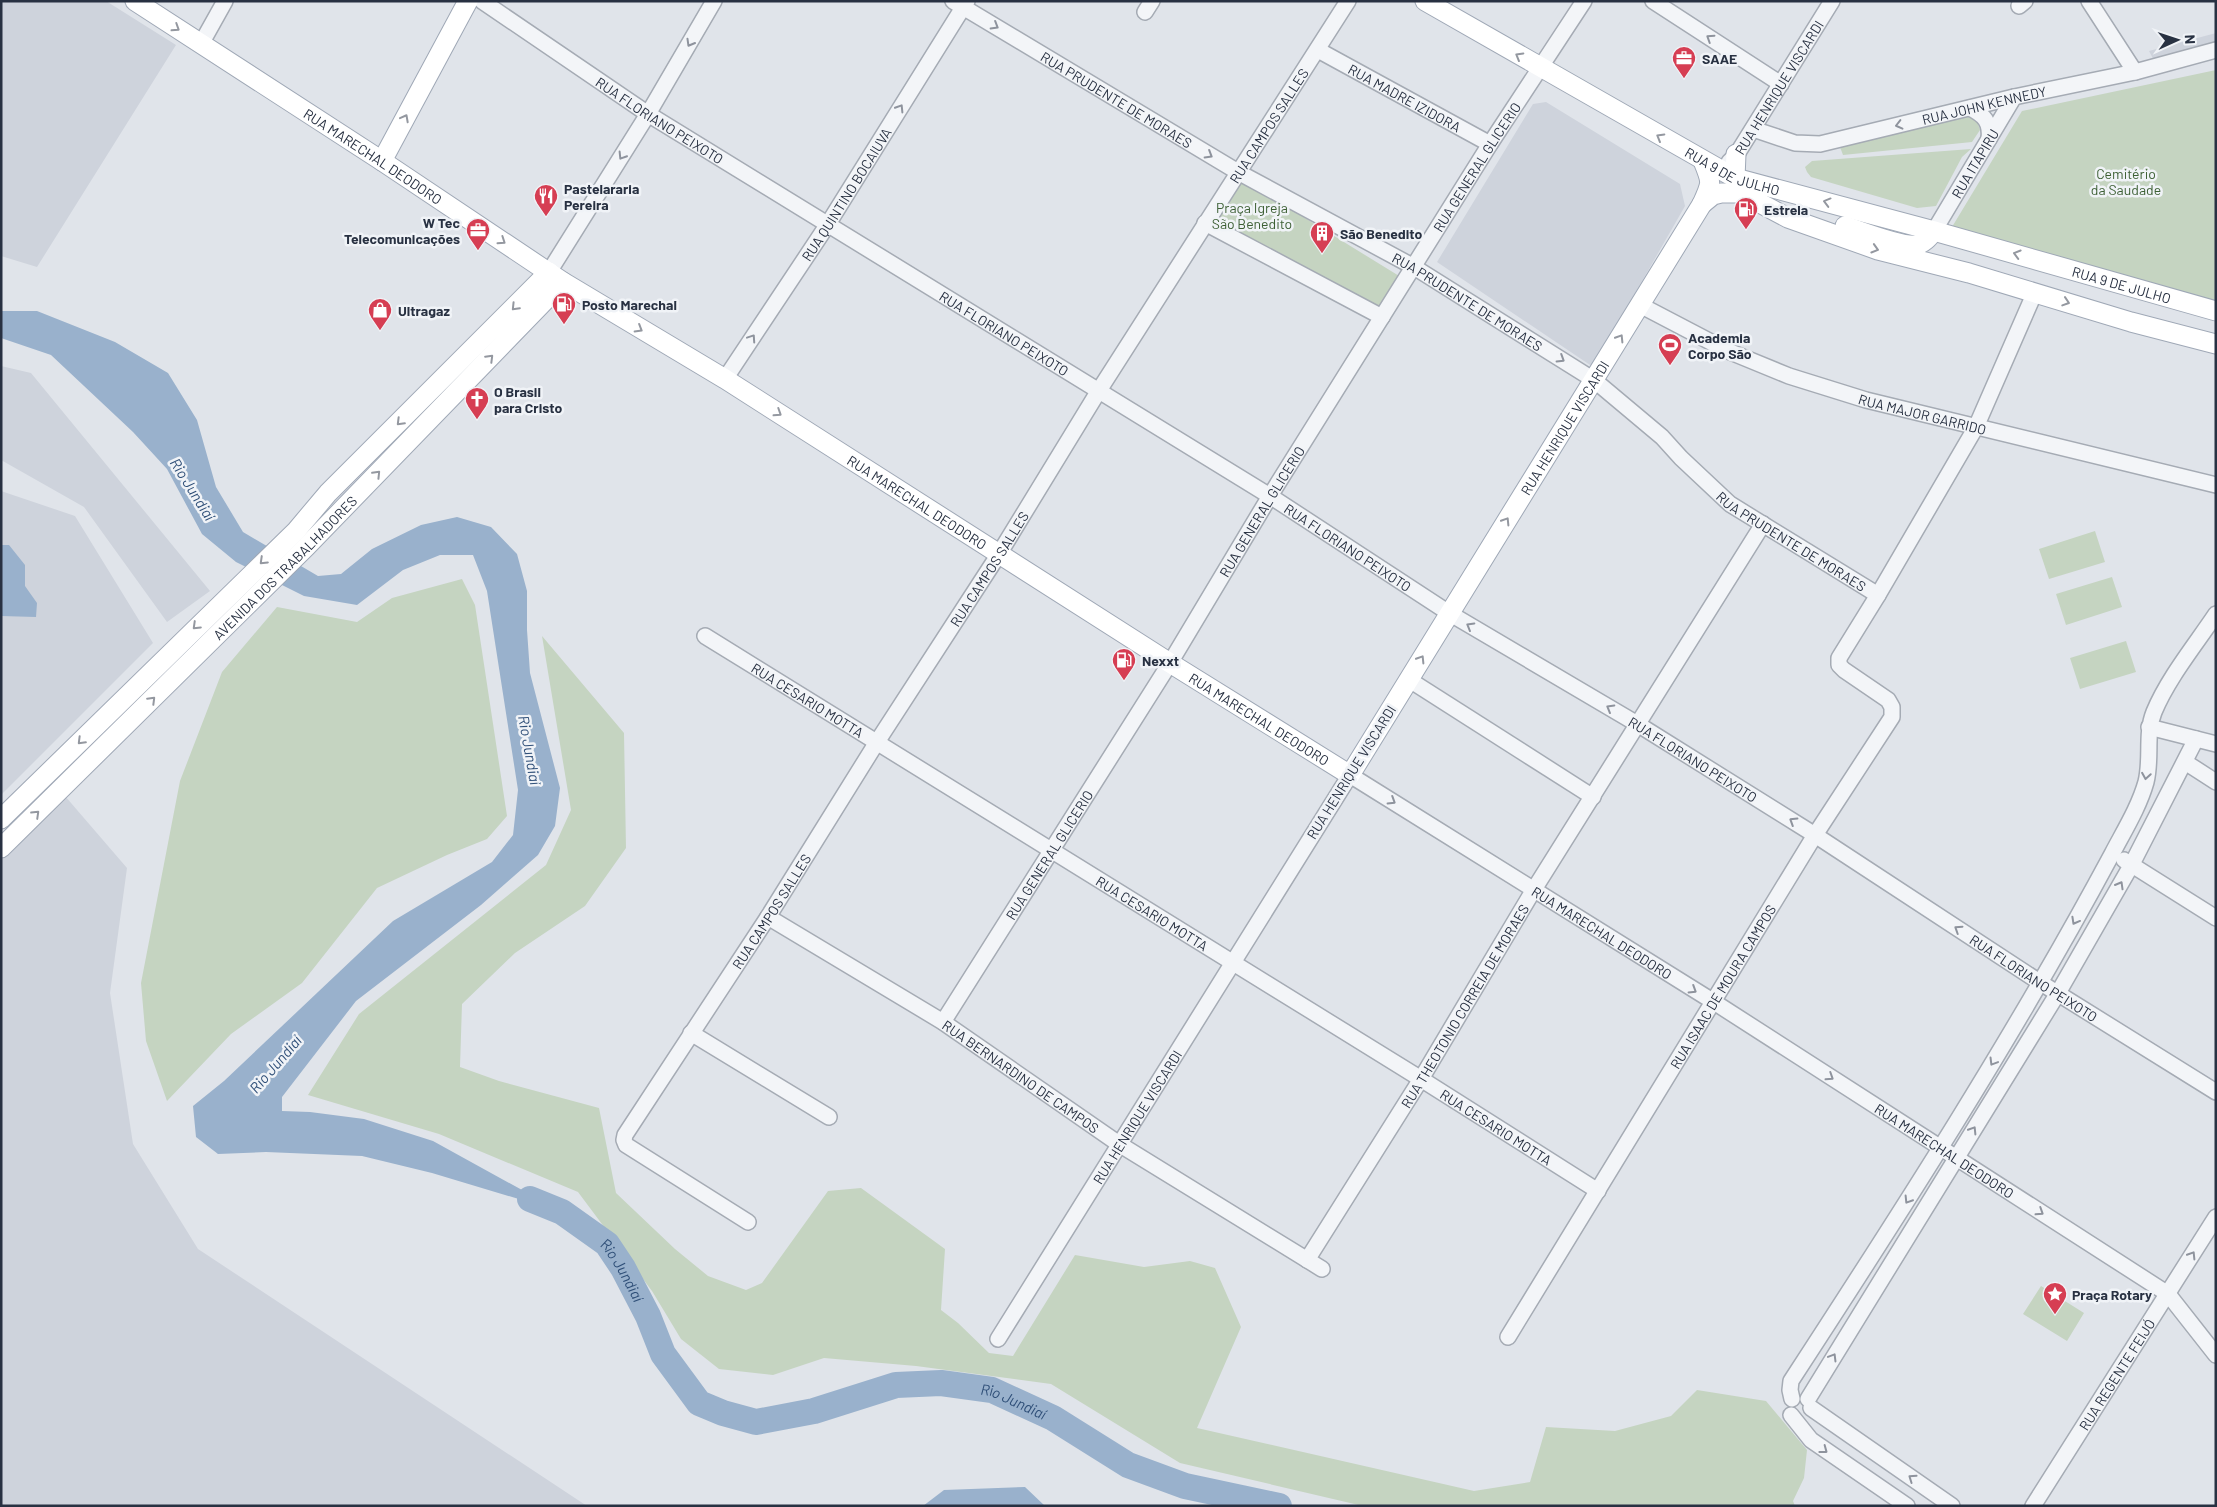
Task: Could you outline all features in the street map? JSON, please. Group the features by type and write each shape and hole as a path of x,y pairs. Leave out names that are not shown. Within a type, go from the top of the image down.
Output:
{"main road":[{"name":"RUA MARECHAL DEODORO","path":"135,1 382,161 556,277 725,379 1170,663 1350,775"},
{"path":"382,161 468,1"},
{"name":"RUA 9 DE JULHO","path":"1425,1 1539,68 1710,164 1738,185 1809,226 1878,250 2035,292 2131,322 2216,344"},
{"path":"1736,154 1738,185"},
{"name":"RUA HENRIQUE VISCARDI","path":"1350,775 1448,613 1702,204 1711,185 1710,164"},
{"name":"RUA 9 DE JULHO","path":"1702,204 1713,195 1738,185 1934,231 2216,311"},
{"path":"1809,226 1839,224 1905,245 1926,241 1934,231"},
{"name":"AVENIDA DOS TRABALHADORES","path":"1,819 296,530 328,493 556,277"},
{"name":"AVENIDA DOS TRABALHADORES","path":"1,848 306,547 556,277"}],"street":[{"path":"201,44 225,1"},
{"name":"RUA FLORIANO PEIXOTO","path":"482,1 648,114 1270,496 1448,613 1639,725 1815,835 2040,983 2216,1092"},
{"path":"556,277 714,1"},
{"name":"RUA CAMPOS SALLES","path":"748,1222 626,1145 625,1135 768,917 877,742 999,554 1098,392 1205,223 1348,1"},
{"name":"RUA GENERAL GLICERIO","path":"943,1022 1170,663 1270,496 1490,144 1584,1"},
{"path":"1653,1 1781,84"},
{"name":"RUA HENRIQUE VISCARDI","path":"1710,164 1727,164 1736,154 1832,1"},
{"path":"2089,1 2136,72"},
{"name":"RUA PRUDENTE DE MORAES","path":"961,3 1238,172 1414,267 1594,380 1662,437 1730,504 1878,595"},
{"name":"RUA QUINTINO BOCAIUVA","path":"725,379 828,224 961,3"},
{"name":"RUA MADRE IZIDORA","path":"1318,50 1490,144"},
{"name":"RUA JOHN KENNEDY","path":"1753,129 1795,143 1820,144 2014,97 2136,72 2216,50"},
{"name":"RUA ITAPIRU","path":"1934,231 2014,97"},
{"path":"1970,108 1982,114 1988,122 1990,129 1989,139"},
{"path":"1205,223 1382,317"},
{"path":"1878,595 1976,427 2035,292"},
{"name":"RUA MAJOR GARRIDO","path":"1640,305 1728,351 1788,376 1866,400 2216,486"},
{"name":"RUA THEOTONIO CORREIA DE MORAES","path":"1307,1260 1421,1079 1534,891 1763,524"},
{"name":"RUA ISAAC DE MOURA CAMPOS","path":"1508,1337 1815,835 1892,717 1892,707 1888,700 1839,665 1843,651 1878,595"},
{"path":"1907,1506 1811,1440 1789,1410 1792,1399 1791,1381 1941,1147 2040,983 2139,801 2146,781 2150,727 2154,711 2165,690 2216,614"},
{"name":"RUA CESARIO MOTTA","path":"706,636 1421,1079 1598,1192"},
{"path":"1408,679 1593,797"},
{"path":"2150,727 2216,744"},
{"path":"1791,1415 1796,1418 1802,1418 1808,1415 1809,1404 1817,1384 2058,993 2132,864 2196,739"},
{"path":"2185,762 2216,782"},
{"name":"RUA HENRIQUE VISCARDI","path":"998,1338 1350,775"},
{"name":"RUA MARECHAL DEODORO","path":"1350,775 1714,1002 2168,1294 2216,1355"},
{"path":"2112,853 2216,918"},
{"name":"RUA BERNARDINO DE CAMPOS","path":"768,917 943,1022 1119,1144 1322,1269"},
{"path":"691,1033 829,1117"},
{"name":"RUA REGENTE FEIJÓ","path":"2033,1506 2216,1216"},
{"path":"1863,1270 1879,1281"},
{"path":"1798,1371 1817,1384"},
{"path":"1792,1399 1797,1396 1809,1404 1952,1506"}],"shaded area":[{"path":"1,1 106,1 176,45 37,267 1,256"},
{"path":"2216,33 2216,55 2159,70 2149,51"},
{"path":"1546,102 1680,184 1685,206 1593,367 1437,262 1533,104"},
{"path":"1,366 31,373 210,591 167,622 84,507 1,460"},
{"path":"1,491 75,516 153,643 1,795"},
{"path":"65,796 127,868 110,993 133,1144 198,1249 587,1506 1,1506 1,858"}],"green space":[{"name":"Cemitério da Saudade","path":"2216,70 2216,301 1952,227 2022,111"},
{"path":"1959,117 1971,117 1977,121 1980,130 1972,142 1843,155 1840,147"},
{"path":"1971,149 1962,157 1936,206 1917,208 1811,177 1805,167 1812,161"},
{"name":"Praça Igreja São Benedito","path":"1240,178 1404,279 1382,317 1213,221"},
{"path":"2095,531 2105,562 2049,579 2039,549"},
{"path":"2112,577 2122,607 2066,625 2056,594"},
{"path":"462,579 475,605 507,816 487,839 447,855 377,888 302,983 231,1034 167,1101 146,1041 141,983 180,781 222,672 277,607 357,622 392,598"},
{"path":"542,636 624,733 626,848 585,906 515,953 462,1004 460,1067 499,1081 599,1108 616,1193 675,1249 708,1276 746,1290 762,1283 828,1191 861,1188 945,1249 941,1310 958,1323 989,1353 1013,1356 1075,1255 1144,1267 1190,1261 1215,1268 1241,1327 1197,1428 1474,1491 1530,1482 1546,1427 1615,1431 1671,1416 1697,1390 1766,1401 1807,1450 1804,1478 1793,1501 1795,1506 1363,1506 1180,1463 1051,1384 916,1366 824,1358 773,1375 719,1369 681,1339 652,1291 578,1192 439,1134 308,1095 359,1014 546,865 571,810"},
{"path":"2126,641 2136,672 2080,689 2070,658"},
{"path":"2041,1286 2084,1313 2067,1341 2023,1314"}],"water":[{"path":"1,311 37,311 115,342 168,373 197,420 216,487 243,532 318,576 341,574 372,549 421,525 457,517 491,527 517,554 527,591 530,673 560,788 555,826 538,855 481,905 356,1001 282,1097 282,1111 310,1112 364,1119 433,1141 562,1212 432,1173 362,1156 266,1152 218,1154 196,1137 193,1106 224,1081 393,921 492,862 513,835 518,790 487,591 473,555 440,555 403,570 357,605 304,596 236,562 202,534 167,469 133,432 51,355 1,338"},
{"path":"1,545 9,545 25,565 25,586 37,603 36,617 1,616"},
{"path":"1025,1487 1045,1506 923,1506 944,1490"}],"waterway":[{"name":"Rio Jundiaí","path":"530,1199 562,1212 607,1244 623,1268 648,1316 663,1354 699,1403 723,1413 756,1422 814,1411 896,1385 941,1383 992,1390 1053,1418 1128,1465 1185,1486 1279,1506"}],"place":[{"name":"SAAE","path":"1684,79"},
{"name":"Pastelararia Pereira","path":"546,217"},
{"name":"Estrela","path":"1746,230"},
{"name":"W Tec Telecomunicações","path":"478,251"},
{"name":"São Benedito","path":"1322,254"},
{"name":"Posto Marechal","path":"564,325"},
{"name":"Ultragaz","path":"380,331"},
{"name":"Academia Corpo São","path":"1670,366"},
{"name":"O Brasil para Cristo","path":"477,420"},
{"name":"Nexxt","path":"1124,681"},
{"name":"Praça Rotary","path":"2055,1315"}]}
